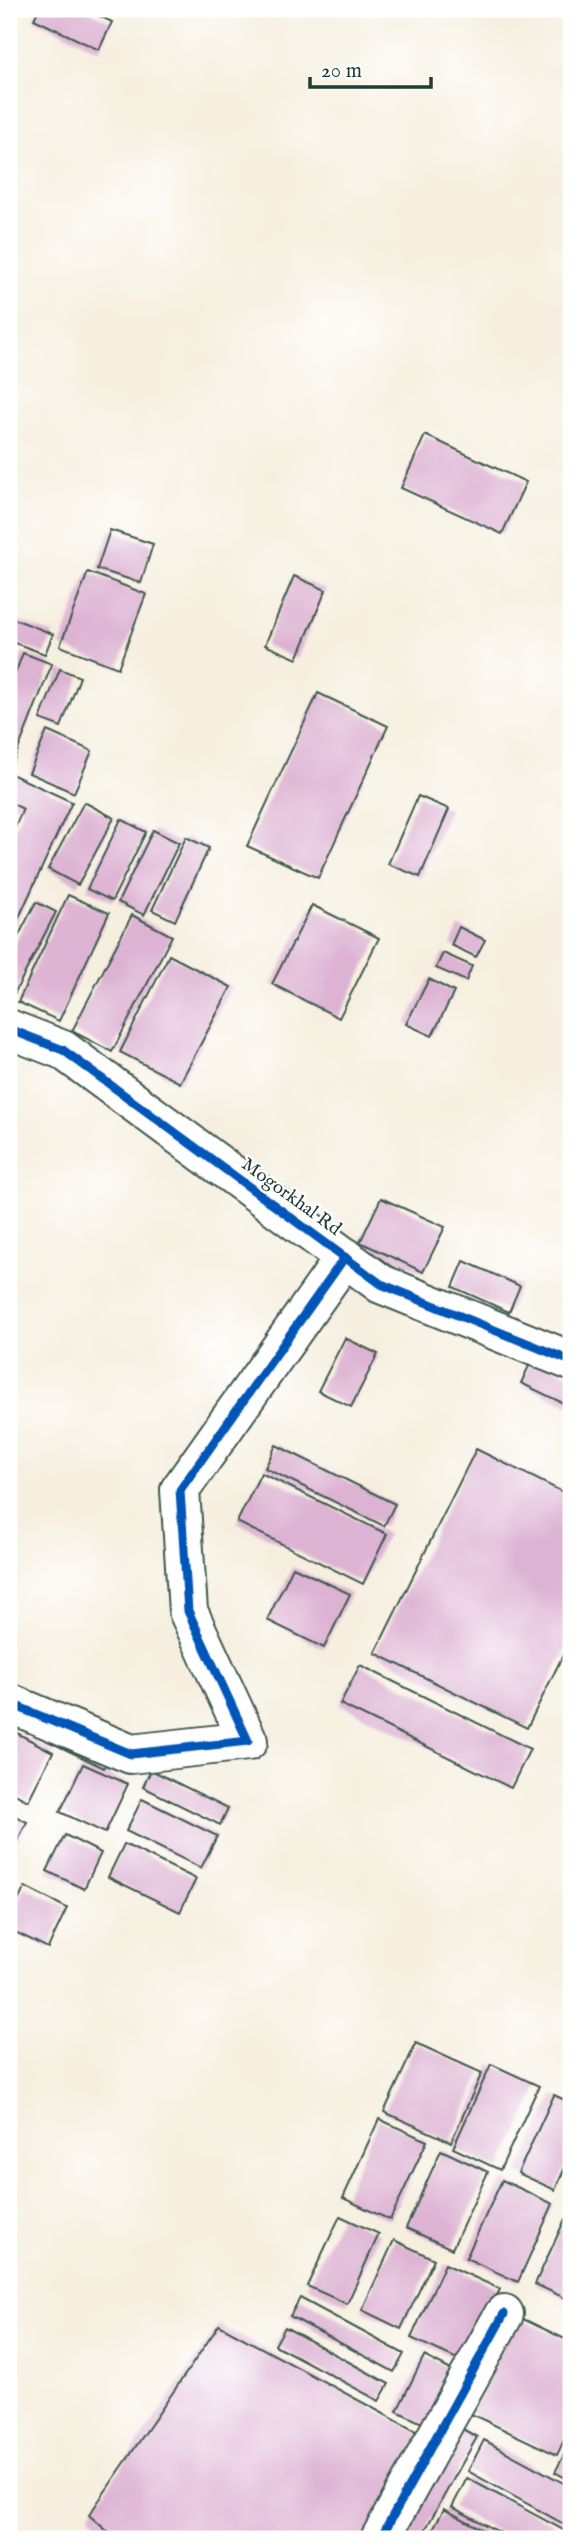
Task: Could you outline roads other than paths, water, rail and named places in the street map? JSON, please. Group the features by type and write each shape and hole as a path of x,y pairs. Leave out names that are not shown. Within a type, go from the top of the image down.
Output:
{"street":[{"name":"Mogorkhal Rd","path":"9,1029 63,1050 381,1284 571,1361"},
{"path":"9,1703 131,1754 248,1741 188,1611 180,1490 345,1257"},
{"path":"380,2539 504,2315"}]}
